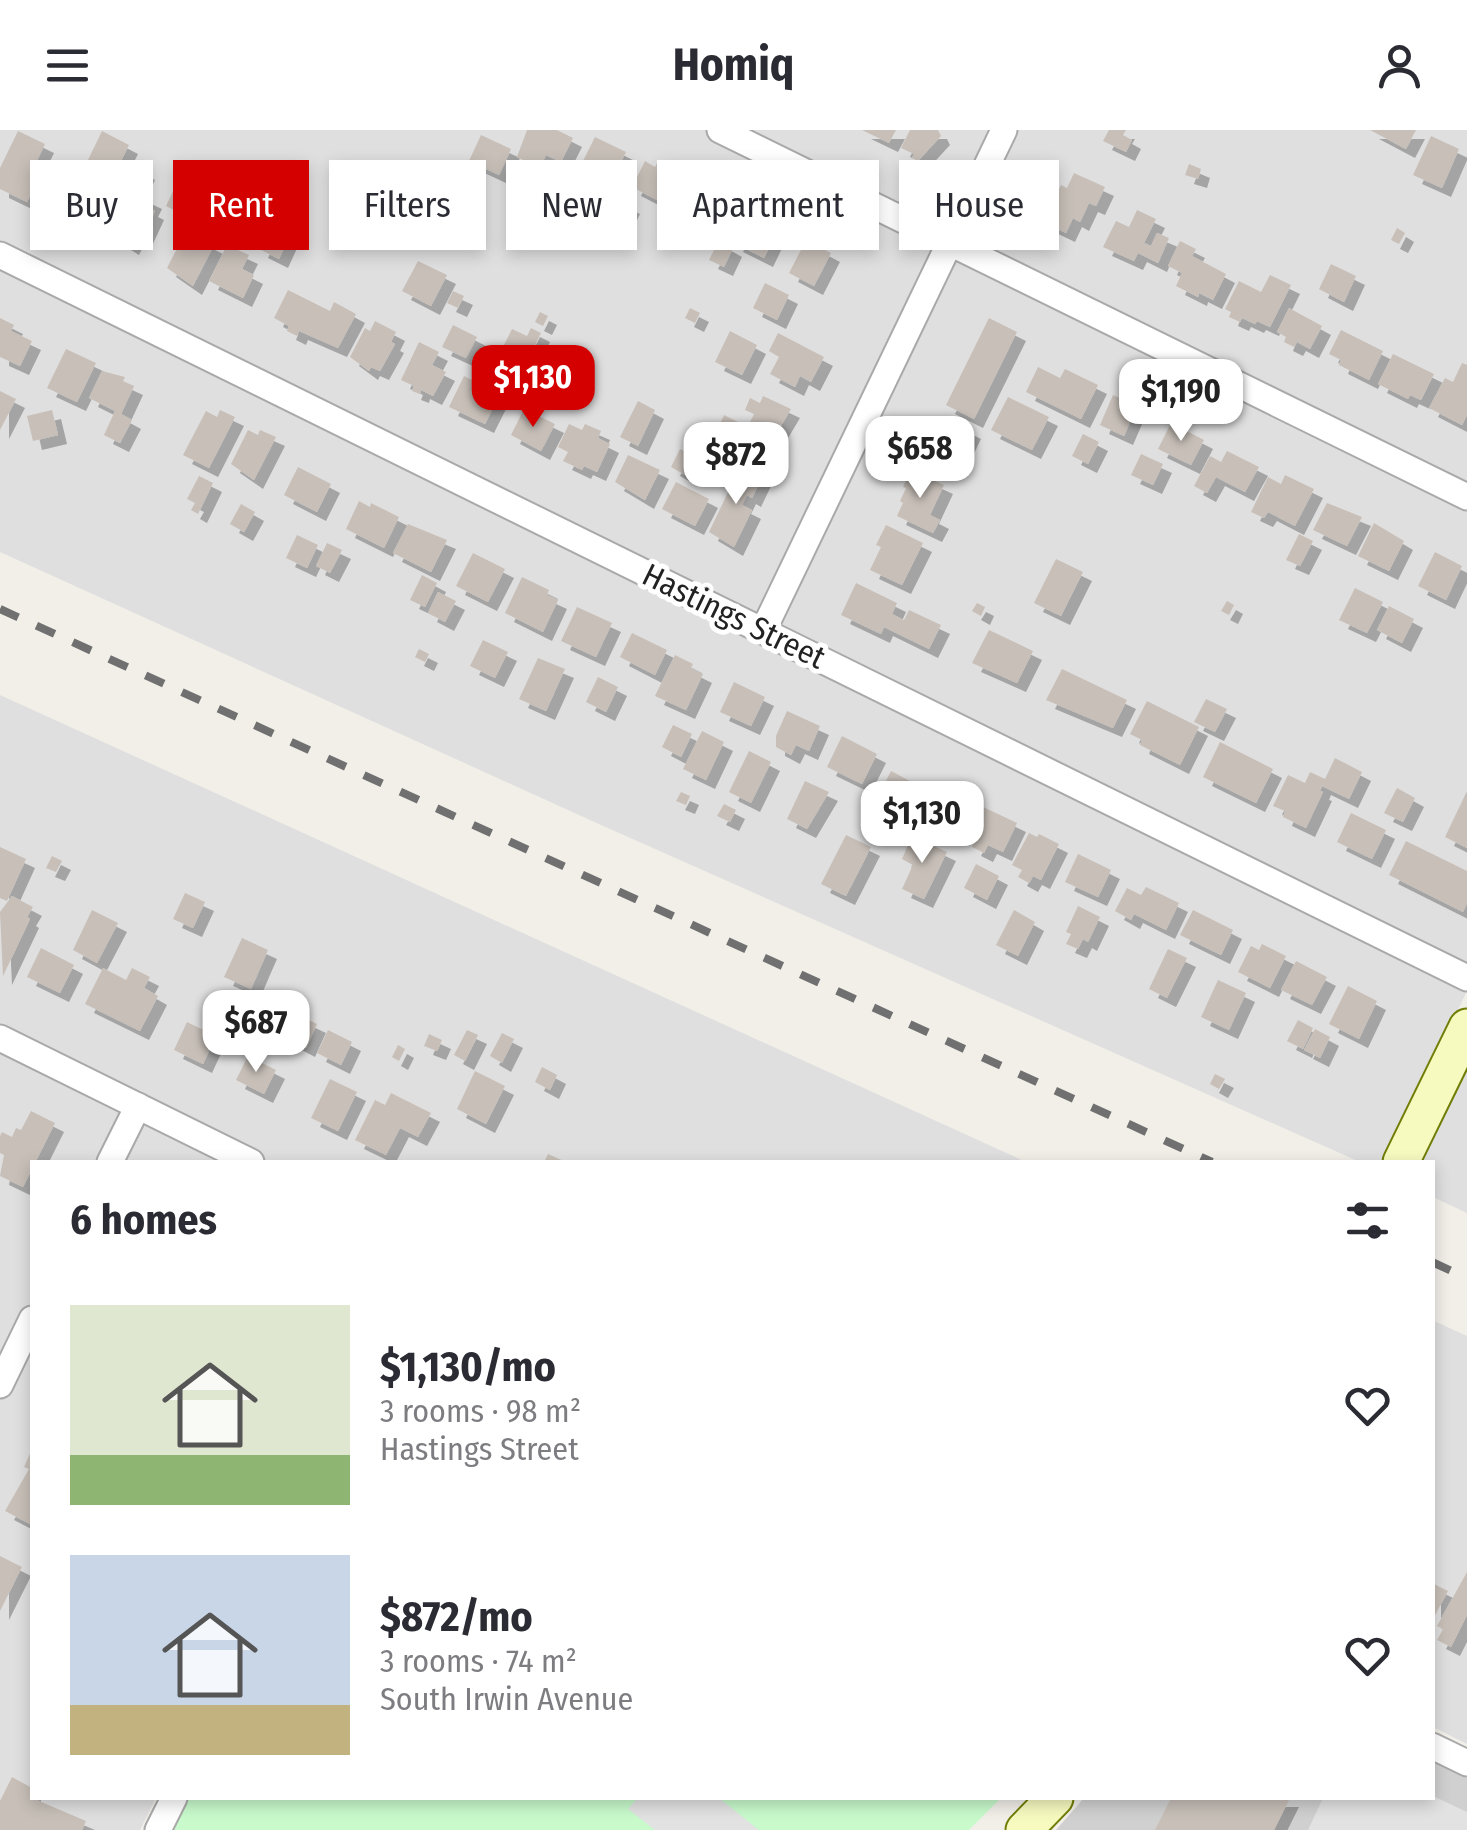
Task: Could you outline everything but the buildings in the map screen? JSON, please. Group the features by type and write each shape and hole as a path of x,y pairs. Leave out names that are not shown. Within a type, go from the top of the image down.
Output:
{"street":[{"path":"720,130 899,219"},
{"path":"990,160 1004,130"},
{"path":"763,631 947,250"},
{"path":"962,250 1467,497"},
{"name":"Hastings Street","path":"0,255 1467,978"},
{"path":"1402,1160 1467,1026"},
{"path":"0,1038 247,1160"},
{"path":"111,1160 138,1106"},
{"path":"0,1384 30,1323"},
{"path":"1435,1747 1467,1763"},
{"path":"158,1830 173,1800"},
{"path":"1024,1830 1053,1800"}],"shaded area":[{"path":"0,130 1467,130 1467,991 1385,1160 1355,1160 601,825 0,552"},
{"path":"0,695 1022,1160 30,1160 30,1800 155,1800 140,1830 0,1830"},
{"path":"1467,1068 1467,1213 1435,1198 1435,1160 1417,1160"},
{"path":"1435,1321 1467,1336 1467,1744 1435,1728"},
{"path":"1435,1762 1467,1778 1467,1830 1056,1830 1082,1800 1435,1800"},
{"path":"1435,1797 1467,1812 1467,1830 1308,1830 1322,1800 1435,1800"},
{"path":"636,1800 722,1800 759,1830 655,1830 628,1809"}],"green space":[{"path":"184,1800 999,1800 969,1830 168,1830"}],"railway":[{"path":"0,609 1208,1160"},
{"path":"1435,1263 1467,1278"}]}
